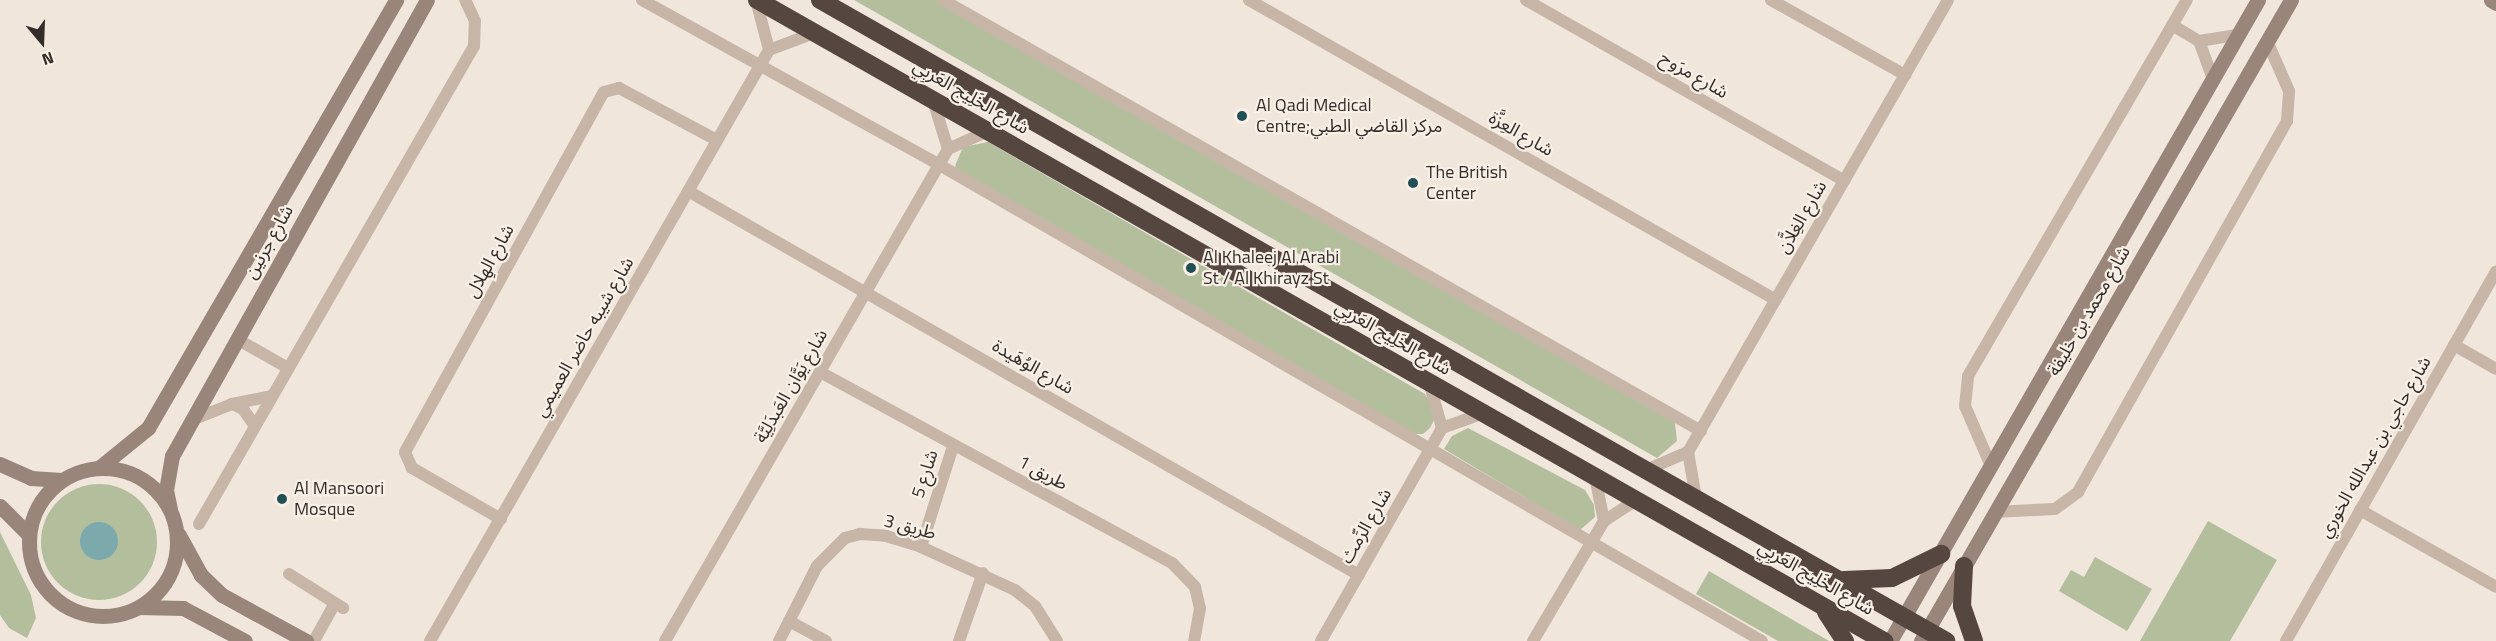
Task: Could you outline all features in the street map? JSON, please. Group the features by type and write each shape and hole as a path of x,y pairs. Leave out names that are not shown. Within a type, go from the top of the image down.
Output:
{"highway":[{"name":"شارع الخَلِيج العَربِي","path":"757,0 1884,641"},
{"name":"شارع الخَلِيج العَربِي","path":"820,0 1843,580 1905,617 1924,635 1946,641"},
{"path":"1843,580 1892,578 1941,554"},
{"path":"1964,566 1962,606 1974,641"},
{"path":"1818,604 1845,641"}],"main road":[{"name":"شارع جرنين","path":"100,467 148,428 396,0"},
{"name":"شارع جرنين","path":"170,509 167,472 189,423 427,0"},
{"name":"شارع محمد بن خليفة","path":"1890,641 2258,0"},
{"name":"شارع محمد بن خليفة","path":"1924,635 2291,0"},
{"path":"2491,0 2496,3"},
{"path":"0,464 31,478 61,480 100,467 122,470 141,478 158,491 170,509 177,532 201,575 222,595 306,641"},
{"path":"61,480 45,495 34,514 29,535 30,556 37,577 50,595 68,608 92,615 116,615 139,607 157,593 170,575 177,554 177,532"},
{"path":"0,506 29,535"},
{"path":"139,607 183,608 245,641"}],"street":[{"path":"199,524 474,46 475,21 465,0"},
{"path":"642,0 759,68 938,164 1589,544 1762,641"},
{"path":"757,0 769,50 814,33"},
{"path":"943,0 1701,431"},
{"name":"شارع العِزَّة","path":"1249,0 1776,300"},
{"name":"شارع مرَوح","path":"1526,0 1844,181"},
{"path":"1771,0 1905,75"},
{"name":"شارع الغِلاَّن","path":"1688,452 1948,0"},
{"path":"1991,466 1965,406 1968,376 2187,0"},
{"path":"2172,25 2199,41 2213,78"},
{"path":"2199,41 2238,35"},
{"path":"1995,512 2055,509 2078,492 2287,121 2289,91 2267,41"},
{"name":"شارع شيبه حاضر العميمي","path":"430,641 769,50"},
{"name":"شارع الهِلال","path":"501,519 412,468 405,452 604,92 619,88 717,140"},
{"path":"933,100 948,150"},
{"name":"شارع يَوَّان العَبدَلِيَّة","path":"666,641 938,164 948,150 988,131"},
{"name":"شارع الوُهَيدة","path":"688,191 1359,575"},
{"name":"شارع حاجي بن عبدالله الخوري","path":"2286,641 2496,271"},
{"path":"237,339 288,368"},
{"path":"2454,345 2496,369"},
{"name":"طريق 1","path":"820,372 1173,564 1195,587 1200,608 1194,641"},
{"path":"1429,382 1443,428 1484,413"},
{"path":"189,423 232,404 272,396"},
{"path":"232,404 243,409 255,426"},
{"name":"شارع الرِّمث","path":"1321,641 1443,428"},
{"name":"شارع 5","path":"921,547 953,446"},
{"path":"1646,470 1688,452 1696,498"},
{"path":"1595,477 1604,521"},
{"path":"1533,641 1604,521 1636,500"},
{"path":"2360,510 2496,587"},
{"name":"طريق 3","path":"779,641 817,566 845,538 860,534 886,536 921,547 983,573 1035,606 1057,641"},
{"path":"959,641 983,573"},
{"path":"289,574 339,605 314,641"},
{"path":"789,621 826,641"}],"green space":[{"path":"854,0 939,0 1674,415 1677,441 1657,458"},
{"path":"988,142 1425,394 1437,414 1430,428 1423,434 1411,434 962,176 955,166 963,147"},
{"path":"1468,428 1585,490 1594,505 1595,517 1580,530 1444,449 1452,436"},
{"path":"99,484 121,488 140,501 153,520 157,542 153,564 140,583 121,596 99,600 77,596 58,583 45,564 41,542 45,520 58,501 77,488"},
{"path":"2208,521 2277,560 2230,641 2140,641"},
{"path":"0,532 31,595 36,618 27,638 9,628 0,615"},
{"path":"2095,557 2152,589 2127,631 2059,591 2071,570 2084,577"},
{"path":"1709,571 1829,641 1778,641 1696,594"}],"water":[{"path":"99,522 113,527 118,541 113,555 99,560 85,555 80,541 85,527"}],"place":[{"name":"Al Qadi Medical Centre;مركز القاضي الطبي","path":"1242,116"},
{"name":"The British Center","path":"1413,183"},
{"name":"Al Khaleej Al Arabi St / Al Khirayz St","path":"1191,268"},
{"name":"Al Mansoori Mosque","path":"282,499"}]}
